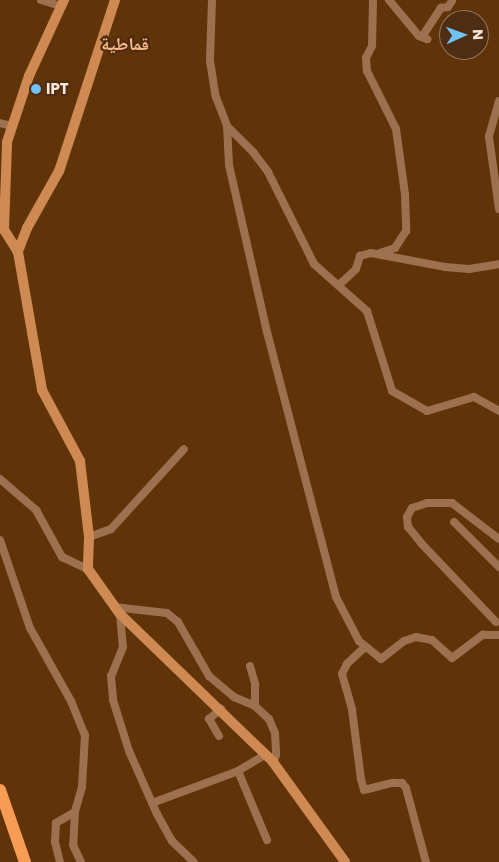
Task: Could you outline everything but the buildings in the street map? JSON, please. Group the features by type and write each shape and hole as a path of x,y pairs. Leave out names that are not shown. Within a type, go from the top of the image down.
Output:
{"main road":[{"path":"18,252 27,228 59,171 115,0"},
{"path":"63,3 28,76 11,126 3,198 4,230 18,252 42,390 80,461 89,537 88,569 117,610 167,663 221,709 273,762 345,862"},
{"path":"0,790 25,862"}],"street":[{"path":"42,0 63,3"},
{"path":"212,0 210,61 216,97 227,126 229,165 322,553 336,597 346,620 365,647 381,659 404,641 423,637 432,640 452,658 483,635 497,621 422,544 408,527 408,517 412,508 427,503 452,503 499,539"},
{"path":"339,285 356,269 360,256 396,248 406,231 406,194 396,129 367,71 366,58 372,46 373,0"},
{"path":"389,0 424,38 441,8 448,7 452,1"},
{"path":"499,101 489,137 499,209"},
{"path":"0,123 11,126"},
{"path":"227,126 253,152 268,172 314,264 367,311 392,391 427,411 474,397 499,411"},
{"path":"380,253 445,267 468,269 499,264"},
{"path":"89,537 111,529 184,449"},
{"path":"0,479 36,510 62,556 88,569"},
{"path":"454,522 499,566"},
{"path":"0,540 2,551 30,628 71,701 85,734 82,787 75,812 73,845 81,862"},
{"path":"194,862 172,842 129,751 113,697 111,676 123,647 117,610 167,614 178,622 209,676 234,697 254,706 269,719 275,733 276,755 273,762"},
{"path":"483,635 499,635"},
{"path":"365,647 346,664 342,674 352,710 360,779 364,790 393,783 402,783 406,788 426,862"},
{"path":"250,666 255,684 254,706"},
{"path":"220,736 209,719 221,709"},
{"path":"152,803 238,771 265,755"},
{"path":"238,771 267,840"},
{"path":"60,862 55,842 56,823 75,812"}],"place":[{"name":"IPT","path":"36,89"}],"district":[{"name":"قماطية","path":"125,44"}]}
